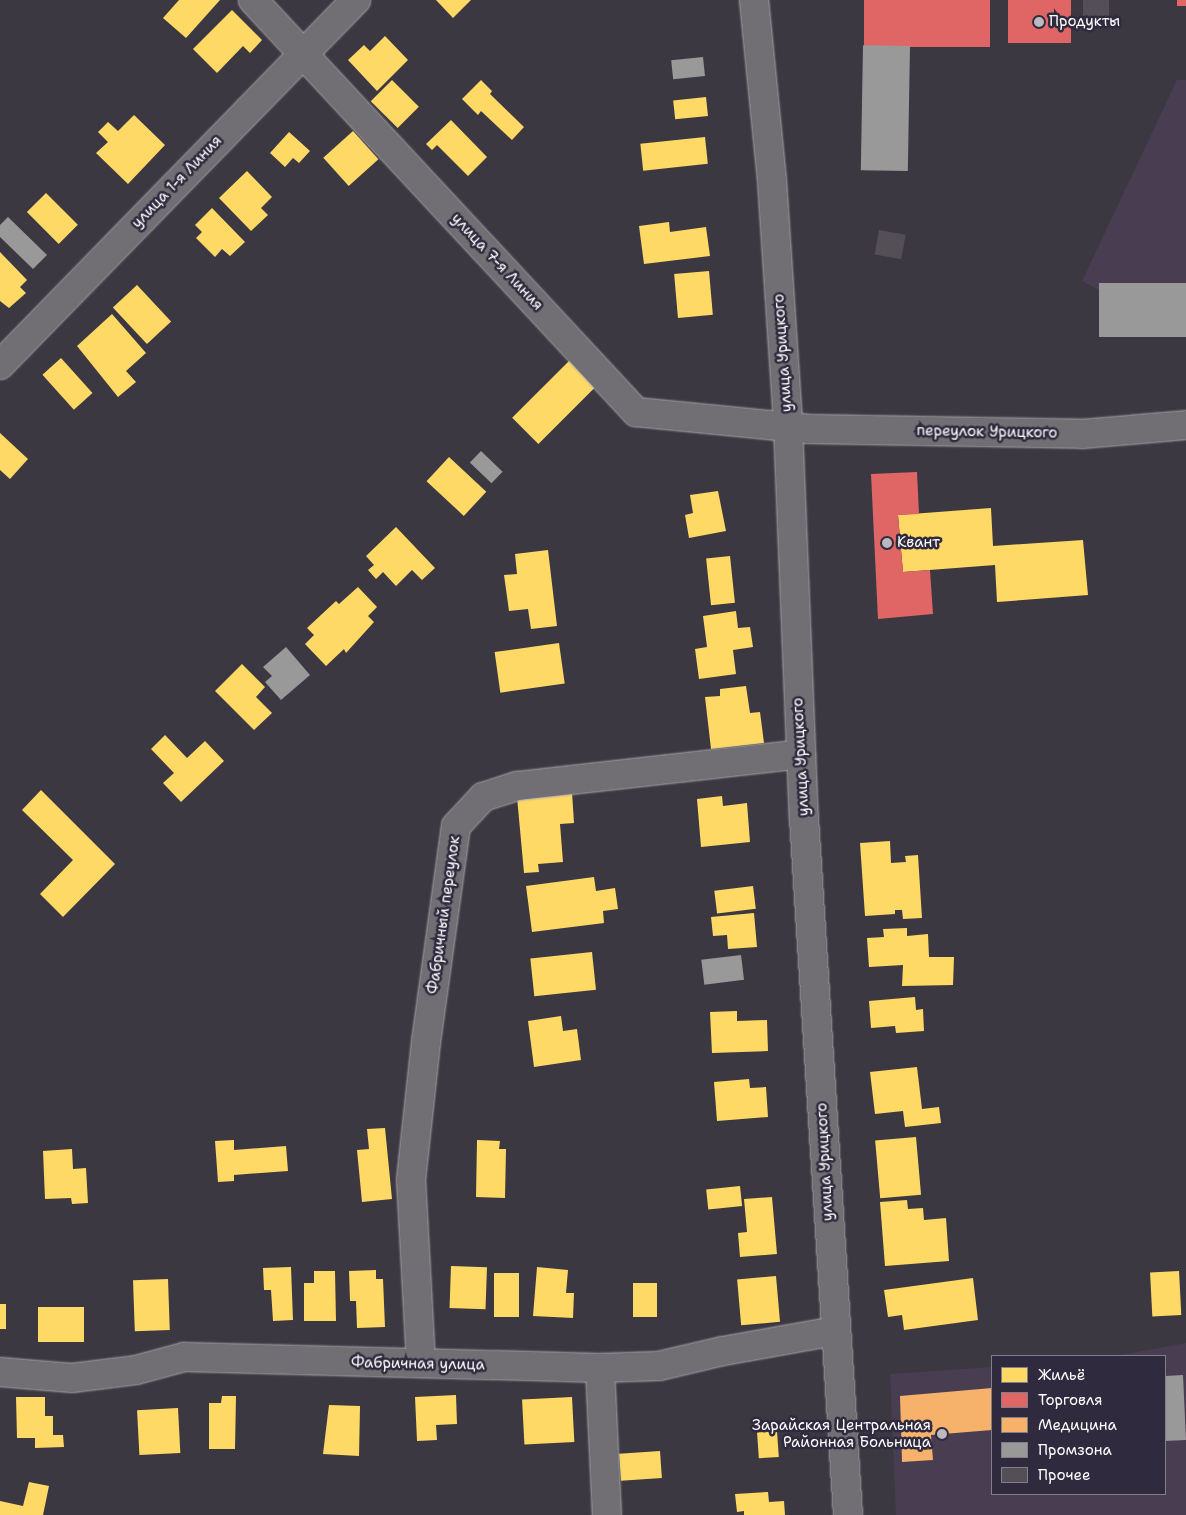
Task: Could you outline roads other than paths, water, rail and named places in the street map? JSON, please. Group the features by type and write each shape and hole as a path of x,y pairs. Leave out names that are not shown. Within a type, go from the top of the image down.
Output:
{"street":[{"name":"улица 7-я Линия","path":"253,0 303,51 636,412 788,426"},
{"name":"улица 1-я Линия","path":"0,365 303,51 356,0"},
{"name":"улица Урицкого","path":"754,0 772,181 788,426 801,754 835,1332 848,1515"},
{"name":"переулок Урицкого","path":"788,426 809,429 1082,434 1186,425"},
{"name":"Фабричный переулок","path":"421,1363 411,1180 426,1042 456,826 483,796 517,786 801,754"},
{"name":"Фабричная улица","path":"0,1372 72,1378 136,1370 184,1357 600,1368 659,1366 723,1351 835,1332"},
{"path":"600,1368 607,1515"}],"place":[{"name":"Продукты","path":"1039,22"},
{"name":"Квант","path":"887,543"},
{"name":"Зарайская Центральная Районная Больница","path":"942,1434"}]}
